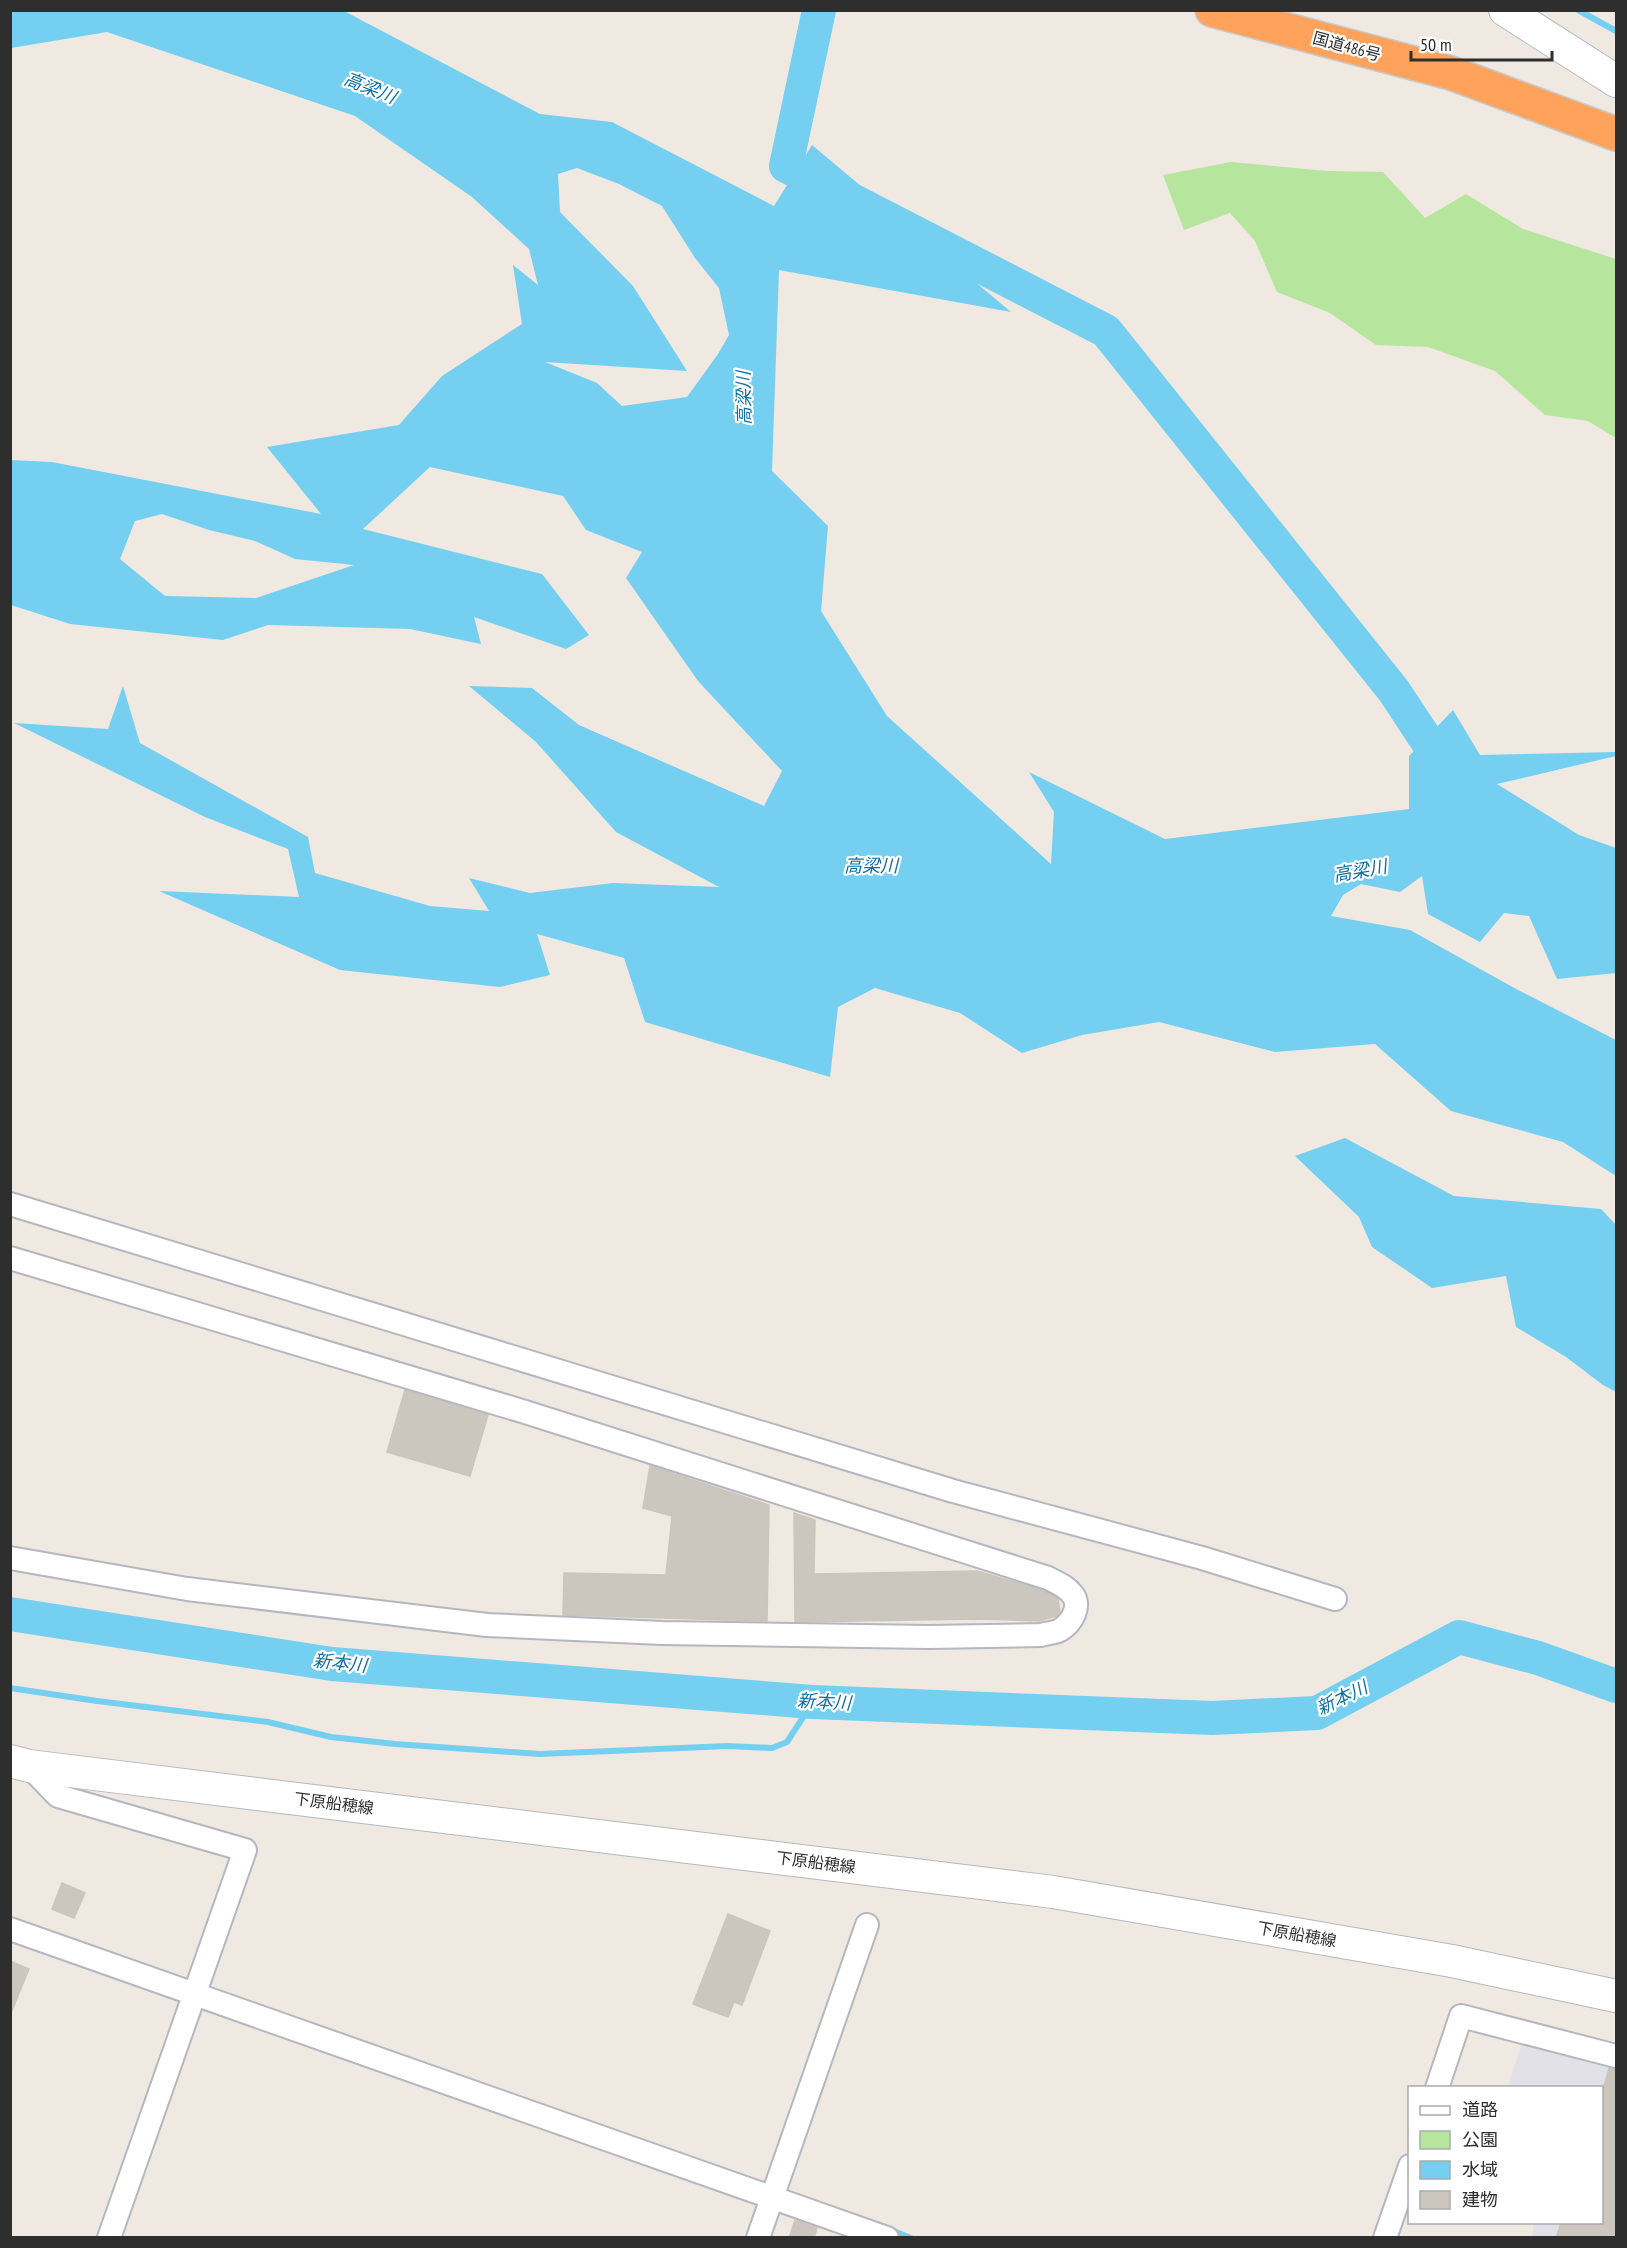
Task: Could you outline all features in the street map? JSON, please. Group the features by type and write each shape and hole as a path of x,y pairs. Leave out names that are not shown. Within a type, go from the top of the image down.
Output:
{"highway":[{"name":"国道486号","path":"1212,10 1450,73 1617,134"}],"main road":[{"path":"1505,10 1617,81"},
{"name":"下原船穂線","path":"20,1764 1053,1892 1452,1960 1617,1996"}],"street":[{"path":"10,1204 886,1472 1004,1506 1202,1558 1335,1599"},
{"path":"10,1258 522,1411 1048,1578 1067,1588 1075,1596 1076,1610 1071,1621 1059,1631 1041,1635 650,1633 487,1625 187,1589 10,1558"},
{"path":"20,1764 58,1796 245,1850 193,1992 109,2238"},
{"path":"758,2238 867,1925"},
{"path":"10,1929 774,2192 887,2238"},
{"path":"1438,2086 1461,2016 1617,2056"},
{"path":"1385,2238 1408,2172"}],"shaded area":[{"path":"1524,2038 1616,2061 1616,2237 1532,2237 1534,2224 1603,2224 1603,2086 1508,2086"}],"green space":[{"path":"1231,162 1327,171 1383,172 1425,218 1466,194 1523,229 1616,259 1616,438 1588,421 1545,415 1495,371 1428,347 1376,345 1330,313 1277,292 1255,241 1230,213 1184,230 1163,175"}],"water":[{"name":"高梁川","path":"11,10 344,11 540,114 612,122 774,206 812,145 1011,312 779,270 772,471 828,526 821,611 887,716 1051,864 1054,812 1029,772 1165,839 1409,809 1409,756 1453,710 1480,755 1616,752 1616,756 1497,784 1579,835 1616,848 1616,973 1557,979 1529,916 1504,913 1480,942 1428,914 1422,876 1400,892 1361,884 1343,895 1331,916 1410,930 1518,990 1616,1040 1616,1176 1563,1142 1451,1111 1375,1044 1275,1052 1159,1022 1082,1035 1022,1053 960,1013 875,988 838,1007 830,1077 645,1022 624,958 537,934 550,975 500,987 340,970 159,891 299,897 288,849 205,817 14,723 108,729 123,686 140,743 308,837 315,873 430,906 489,911 469,878 530,893 613,883 719,887 616,832 536,742 469,686 532,688 579,725 764,806 782,771 698,681 626,578 642,552 586,530 563,496 430,467 363,529 542,574 589,635 566,649 474,617 481,644 410,629 268,625 223,640 70,624 11,605 11,460 52,462 321,514 267,447 399,425 442,376 522,324 513,265 538,285 529,249 472,197 355,116 107,32 11,48","holes":["577,168 619,184 662,206 695,258 719,288 729,335 687,397 622,406 597,383 545,362 687,371 633,286 560,212 558,174","162,514 209,530 255,541 295,559 354,565 256,598 165,596 120,559 135,521"]},
{"path":"1345,1138 1454,1196 1601,1209 1616,1225 1616,1392 1566,1357 1516,1327 1506,1276 1432,1288 1372,1247 1359,1217 1295,1156"}],"building":[{"path":"405,1390 488,1415 470,1476 387,1452"},
{"path":"650,1466 769,1505 767,1621 563,1615 564,1573 666,1575 672,1516 643,1508"},
{"path":"794,1513 815,1520 814,1574 977,1571 1043,1590 1058,1599 1060,1611 1056,1616 1039,1621 978,1619 795,1622"},
{"path":"62,1883 85,1893 74,1918 52,1909"},
{"path":"728,1914 770,1931 742,2005 734,2002 728,2017 693,2004"},
{"path":"10,1961 29,1969 11,2013 10,2013"},
{"path":"1609,2068 1617,2069 1617,2238 1556,2238 1561,2224 1603,2224 1603,2089"},
{"path":"795,2220 817,2228 814,2238 789,2238"}],"waterway":[{"path":"819,10 786,166 1106,331 1394,691 1452,779"},
{"path":"1578,10 1616,31"},
{"name":"新本川","path":"10,1614 332,1664 813,1702 1212,1718 1317,1713 1459,1637 1538,1658 1616,1686"},
{"path":"10,1688 268,1722 331,1737 540,1754 728,1746 772,1748 787,1742 813,1702"},
{"path":"891,2230 911,2238"}]}
